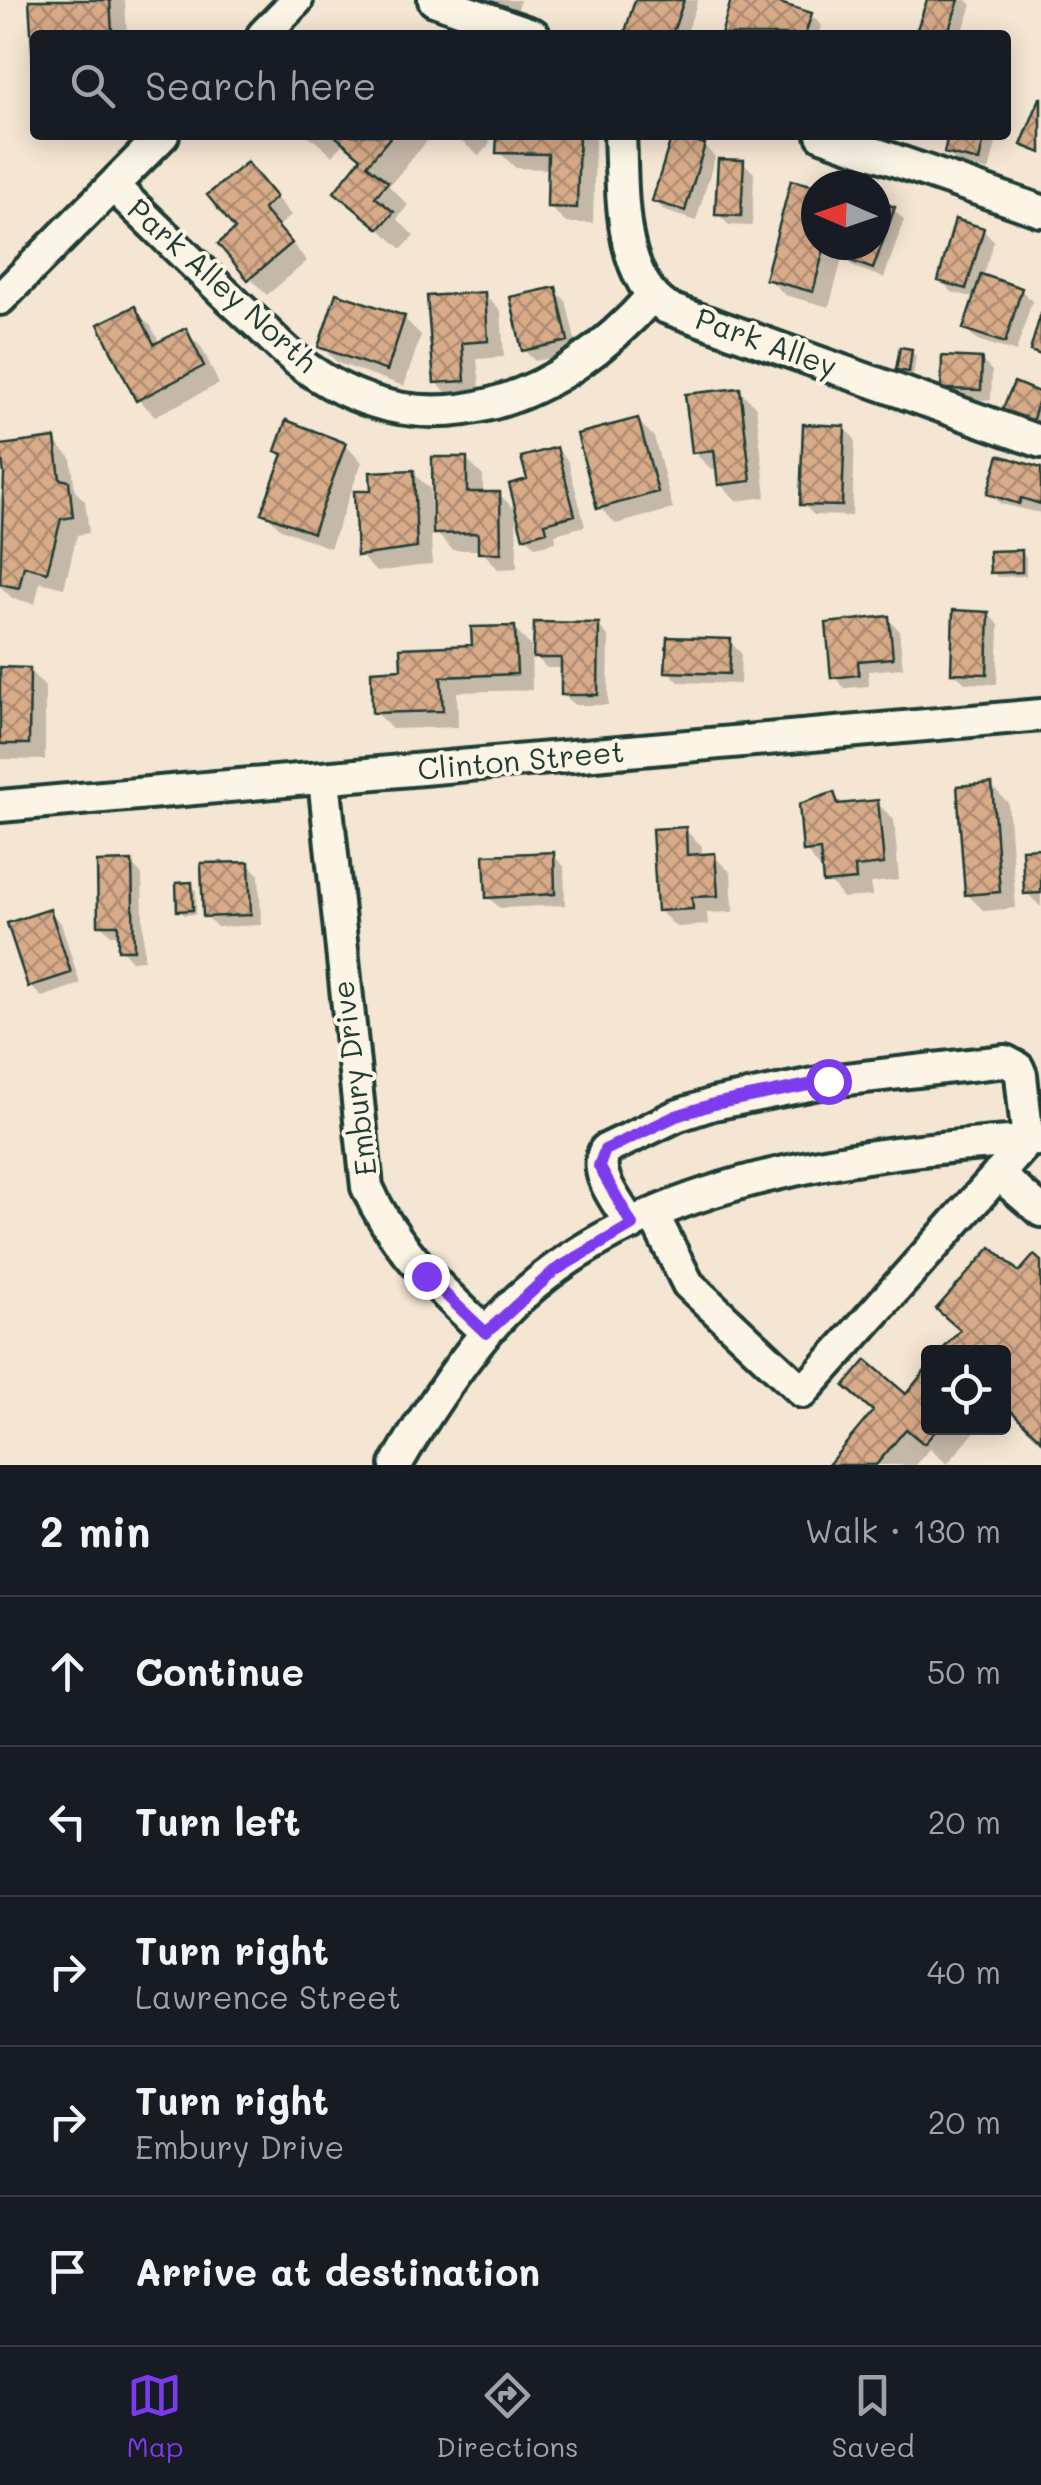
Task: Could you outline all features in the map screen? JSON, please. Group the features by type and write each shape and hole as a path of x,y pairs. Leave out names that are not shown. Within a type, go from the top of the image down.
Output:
{"street":[{"path":"267,30 297,0"},
{"path":"434,0 520,30"},
{"path":"0,300 158,140"},
{"path":"620,140 623,196 637,276 651,297"},
{"path":"836,140 1041,211"},
{"name":"Park Alley North","path":"113,186 307,369 369,402 441,410 508,403 568,373 616,336 651,297"},
{"name":"Park Alley","path":"651,297 667,308 1041,442"},
{"name":"Clinton Street","path":"0,806 1041,715"},
{"name":"Embury Drive","path":"324,779 367,1187 384,1226 409,1260 486,1333"},
{"path":"1005,1061 1018,1068 1021,1075 1035,1140 998,1174 802,1392 688,1284 599,1166 605,1150 676,1116 714,1104 828,1081 1005,1061"},
{"path":"396,1465 486,1333 554,1271 676,1202 811,1165 1035,1140"},
{"path":"998,1174 1041,1211"}],"building":[{"path":"29,0 110,0 112,30 31,30"},
{"path":"635,0 684,0 674,30 626,30"},
{"path":"731,0 770,0 812,13 807,30 722,30"},
{"path":"927,0 959,0 949,30 917,30"},
{"path":"1041,98 1041,153 1021,145"},
{"path":"340,140 388,140 367,165 388,182 375,197 394,212 379,229 334,192 361,158"},
{"path":"497,140 579,140 577,208 547,207 548,154 496,153"},
{"path":"670,140 705,144 685,211 652,201"},
{"path":"947,140 984,140 979,161 944,153"},
{"path":"718,159 744,160 741,216 715,215"},
{"path":"247,162 276,197 263,209 292,243 248,280 218,244 235,229 207,195"},
{"path":"791,180 801,182 801,260 821,260 813,292 765,279"},
{"path":"955,219 984,228 966,289 938,281"},
{"path":"848,260 876,260 873,269"},
{"path":"981,274 1022,288 1005,343 963,329"},
{"path":"556,287 568,341 522,351 510,297"},
{"path":"485,292 488,341 462,343 465,381 434,383 427,296"},
{"path":"336,293 405,316 387,371 318,347"},
{"path":"135,306 154,344 186,328 204,366 136,401 98,324"},
{"path":"1041,313 1041,355 1030,351"},
{"path":"900,347 912,349 909,372 896,370"},
{"path":"942,356 982,358 981,390 941,389"},
{"path":"1014,382 1041,393 1032,422 1002,410"},
{"path":"740,388 751,481 718,485 714,450 692,453 685,394"},
{"path":"638,418 658,492 597,509 577,434"},
{"path":"286,420 346,443 313,533 261,513 283,454 275,451"},
{"path":"803,424 845,426 842,506 800,505"},
{"path":"55,438 60,479 69,481 73,517 61,519 47,572 24,566 19,588 0,584 4,474 0,445"},
{"path":"557,447 575,515 545,523 547,531 523,538 509,484 527,479 521,457"},
{"path":"999,455 1041,468 1041,504 1021,498 1019,504 987,494"},
{"path":"432,457 467,457 467,492 500,492 501,553 478,553 478,533 433,534"},
{"path":"414,470 417,548 357,556 354,491 371,491 370,472"},
{"path":"1022,550 1022,572 990,573 989,551"},
{"path":"953,610 989,612 987,674 951,673"},
{"path":"889,616 893,658 858,661 859,675 831,678 826,623"},
{"path":"534,622 599,623 598,695 561,695 561,658 533,658"},
{"path":"515,626 517,674 441,677 443,711 372,713 371,671 401,669 400,648 472,645 471,627"},
{"path":"667,637 731,639 729,674 665,672"},
{"path":"0,667 30,668 29,744 0,744"},
{"path":"992,783 1000,892 965,895 957,786"},
{"path":"834,792 838,804 878,800 884,864 855,867 856,880 823,883 820,850 803,852 799,804"},
{"path":"686,827 687,855 715,853 718,896 692,897 693,909 657,911 652,829"},
{"path":"1041,848 1041,893 1024,894 1022,849"},
{"path":"554,852 555,894 486,898 484,855"},
{"path":"132,861 134,950 118,950 118,925 98,925 97,862"},
{"path":"249,862 251,915 203,917 201,863"},
{"path":"192,882 193,910 177,911 176,883"},
{"path":"50,909 71,973 28,987 7,923"},
{"path":"991,1247 1019,1272 1034,1255 1041,1261 1041,1440 1011,1411 1011,1345 947,1345 960,1330 936,1309"},
{"path":"866,1360 906,1394 921,1376 921,1435 932,1435 924,1444 906,1429 876,1465 828,1465 873,1411 844,1386"}],"route":[{"path":"426,1276 486,1333 554,1271 632,1225 602,1175 599,1166 605,1150 676,1116 714,1104 828,1081"}]}
